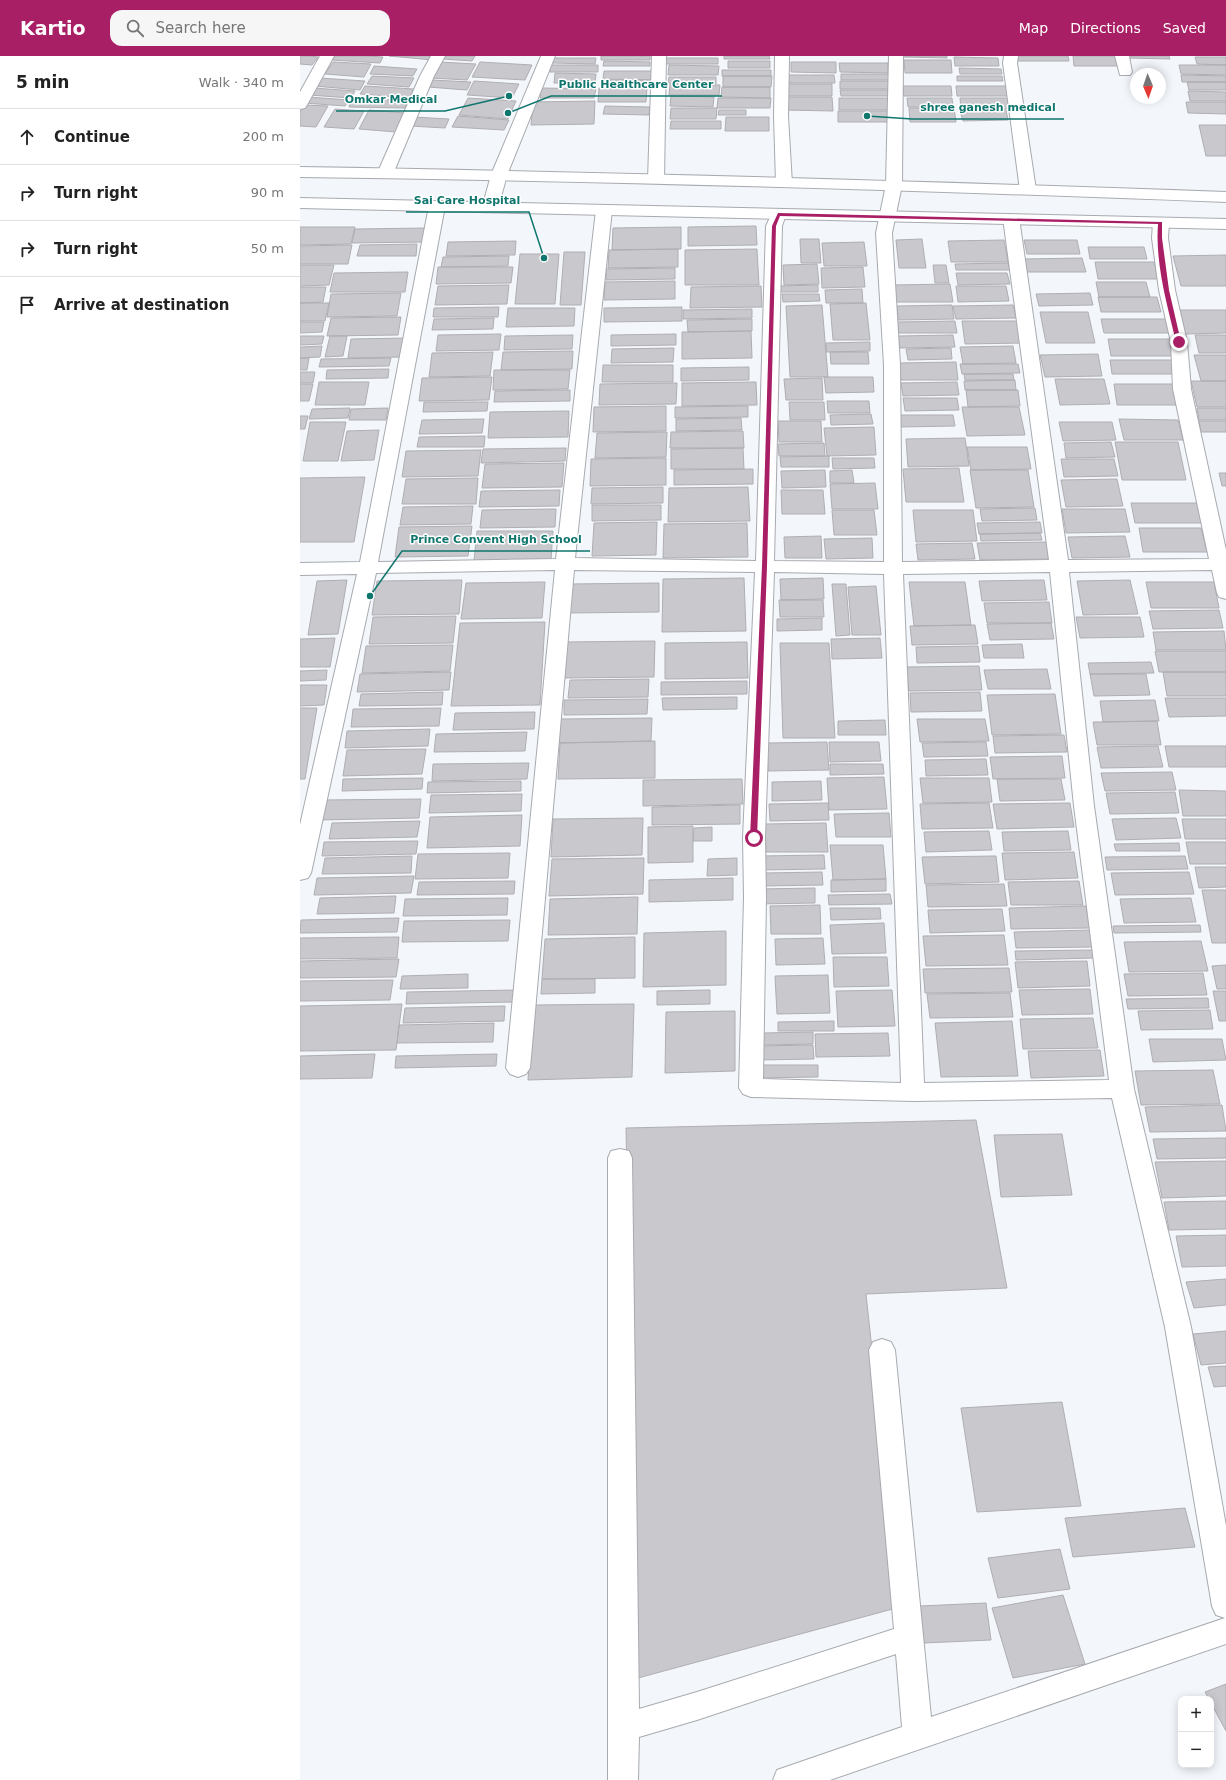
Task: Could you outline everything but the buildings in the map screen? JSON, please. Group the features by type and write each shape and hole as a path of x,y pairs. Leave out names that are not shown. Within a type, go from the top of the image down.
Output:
{"street":[{"path":"300,105 327,56"},
{"path":"385,174 427,76 438,56"},
{"path":"490,208 499,174 548,56"},
{"path":"656,180 659,56"},
{"path":"782,56 781,116 784,184"},
{"path":"896,56 894,185 886,216 884,232 892,365 893,568 913,1092"},
{"path":"1011,56 1010,63 1028,190"},
{"path":"1122,56 1125,72"},
{"path":"300,172 499,174 784,184 894,185 1226,197"},
{"path":"300,204 1011,218 1226,224"},
{"path":"300,873 368,567 437,206"},
{"path":"518,1068 565,564 604,210"},
{"path":"778,214 774,226 765,566 754,838 755,897 751,1088 913,1092 1122,1089"},
{"path":"1011,218 1059,565 1084,806 1122,1089 1178,1327 1226,1606"},
{"path":"1161,223 1160,238 1167,290 1179,342 1182,389 1223,564 1226,593"},
{"path":"300,569 565,564 893,568 1223,564"},
{"path":"620,1158 624,1727 623,1780"},
{"path":"882,1350 918,1736"},
{"path":"788,1780 1226,1631"},
{"path":"624,1727 697,1706 909,1637"}],"place":[{"name":"Omkar Medical","path":"509,96"},
{"name":"Public Healthcare Center","path":"508,113"},
{"name":"shree ganesh medical","path":"867,116"},
{"name":"Sai Care Hospital","path":"544,258"},
{"name":"Prince Convent High School","path":"370,596"}],"route":[{"path":"754,838 765,566 774,226 778,214 1011,218 1161,223 1160,238 1167,290 1179,342"}]}
